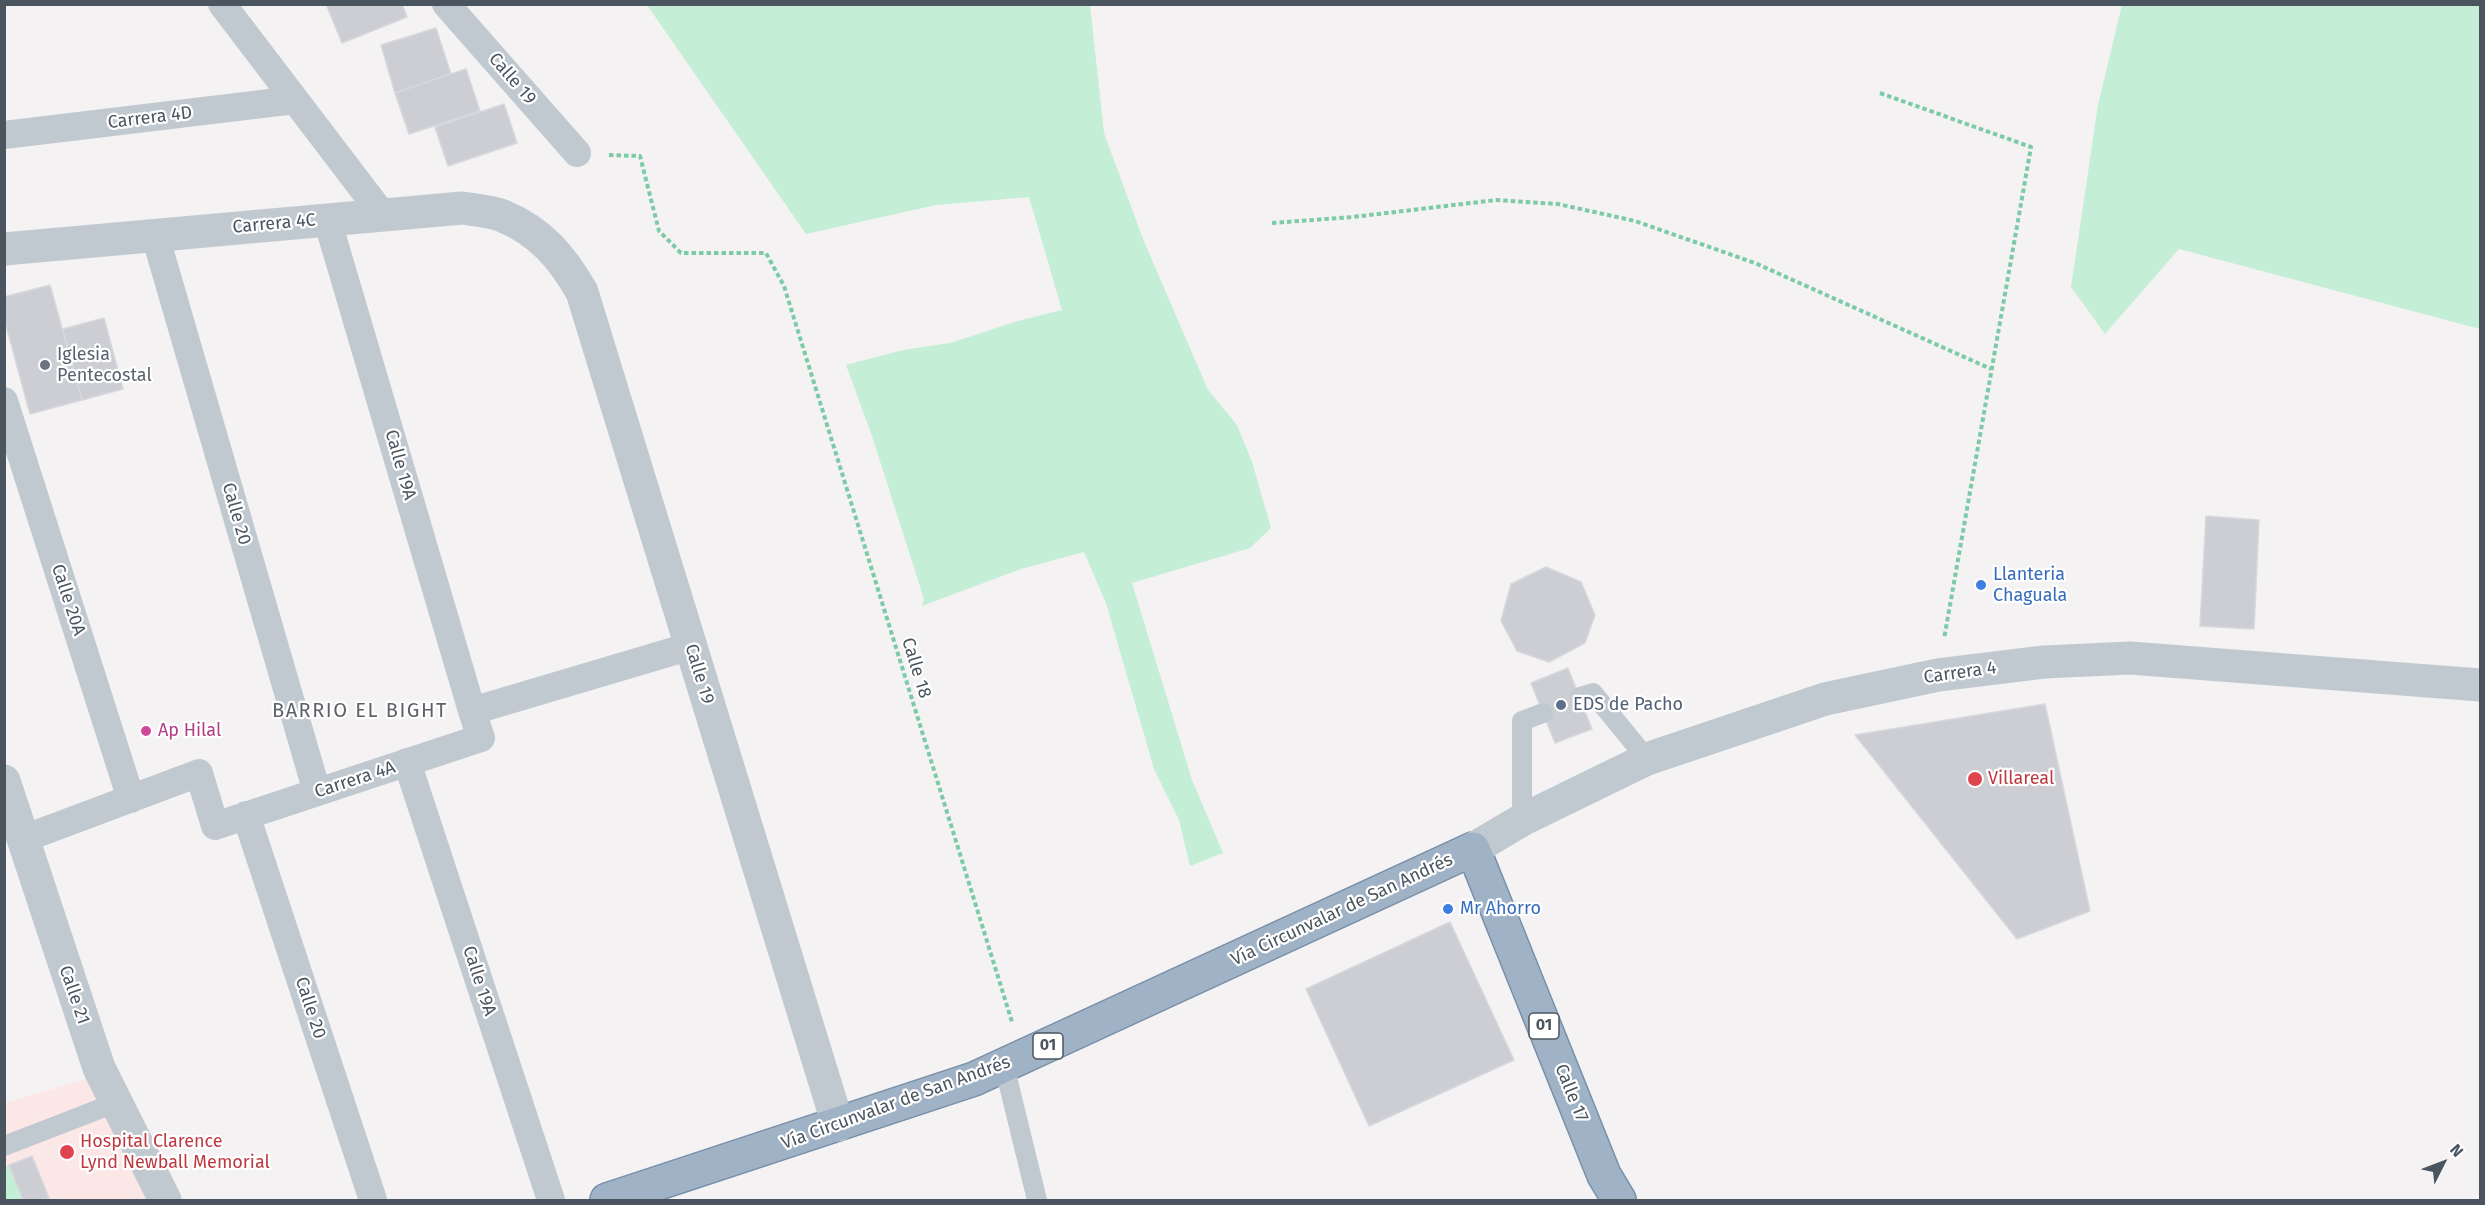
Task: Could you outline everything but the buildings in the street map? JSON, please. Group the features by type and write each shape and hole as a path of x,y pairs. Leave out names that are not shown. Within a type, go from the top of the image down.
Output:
{"highway":[{"name":"Vía Circunvalar de San Andrés","path":"607,1200 974,1079 1473,849"},
{"name":"Calle 17","path":"1473,849 1604,1175 1619,1200"}],"street":[{"path":"222,4 382,214"},
{"name":"Calle 19","path":"446,4 577,153"},
{"name":"Carrera 4D","path":"4,135 295,100"},
{"name":"Carrera 4C","path":"4,249 462,208 502,215 538,235"},
{"name":"Calle 19A","path":"327,219 472,711"},
{"name":"Calle 20","path":"155,235 317,792"},
{"name":"Calle 19","path":"538,235 565,262 582,292 838,1125"},
{"name":"Calle 20A","path":"4,401 131,799"},
{"path":"472,711 691,646"},
{"name":"Carrera 4","path":"1473,849 1522,820 1647,759 1825,699 1938,675 2044,662 2130,657 2481,685"},
{"name":"Carrera 4A","path":"22,839 199,774 215,826 481,738 472,711"},
{"name":"Calle 19A","path":"407,762 551,1200"},
{"name":"Calle 21","path":"4,781 99,1068 165,1200"},
{"name":"Calle 20","path":"246,815 373,1200"}],"lane":[{"path":"1580,698 1593,693 1647,759"},
{"path":"1522,820 1522,721 1543,713"},
{"path":"1014,1061 1037,1200"},
{"path":"4,1146 115,1103"}],"path":[{"path":"1880,93 2031,147 1938,675"},
{"name":"Calle 18","path":"577,153 640,156 659,231 681,254 766,253 784,286 1014,1061"},
{"path":"1272,223 1353,218 1496,201 1558,204 1635,220 1755,263 1991,369"}],"shaded area":[{"name":"Hospital Clarence Lynd Newball Memorial","path":"92,1077 154,1200 5,1200 5,1103"}],"green space":[{"path":"647,5 1090,5 1104,133 1143,239 1208,390 1237,425 1252,462 1271,528 1250,548 1132,583 1192,780 1223,853 1190,866 1179,820 1154,769 1106,603 1084,552 1021,569 922,606 924,599 872,436 846,365 903,350 950,343 1018,321 1062,310 1029,197 936,205 806,234"},
{"path":"2122,5 2480,5 2480,329 2179,249 2105,334 2071,287 2098,105"},
{"path":"9,1165 23,1200 5,1200 5,1167"}],"place":[{"name":"Iglesia Pentecostal","path":"45,365"},
{"name":"Llanteria Chaguala","path":"1981,585"},
{"name":"EDS de Pacho","path":"1561,705"},
{"name":"Ap Hilal","path":"146,731"},
{"name":"Villareal","path":"1975,779"},
{"name":"Mr Ahorro","path":"1448,909"},
{"name":"Hospital Clarence Lynd Newball Memorial","path":"67,1152"}],"district":[{"name":"BARRIO EL BIGHT","path":"360,711"}]}
